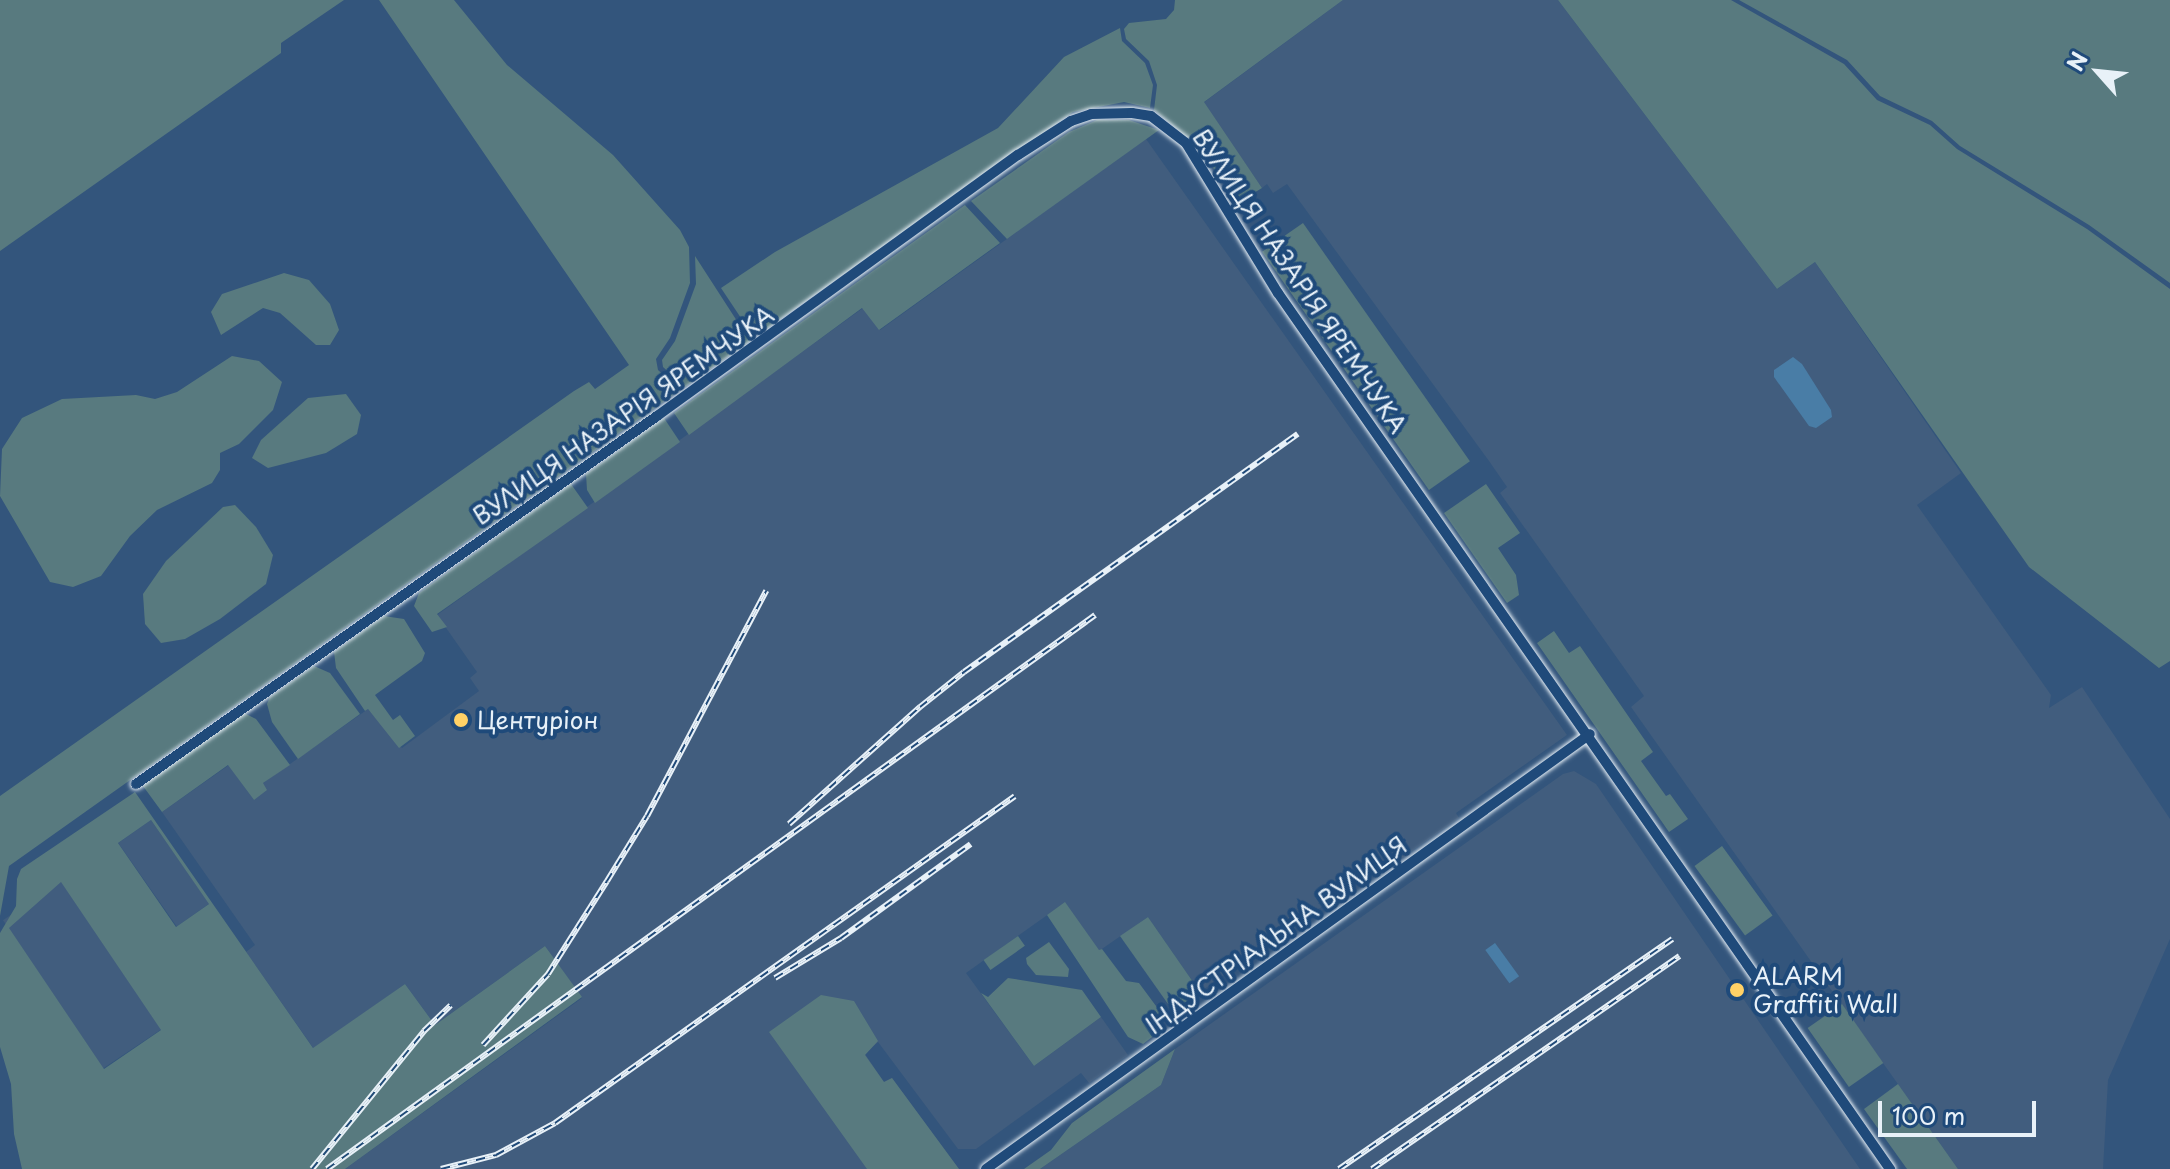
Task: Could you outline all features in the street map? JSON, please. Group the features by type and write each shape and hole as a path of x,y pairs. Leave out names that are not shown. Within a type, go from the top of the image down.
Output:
{"street":[{"name":"ВУЛИЦЯ НАЗАРІЯ ЯРЕМЧУКА","path":"136,784 687,395 1018,155 1071,121 1091,114 1151,116 1186,143 1278,293 1590,734 1890,1169"},
{"name":"ІНДУСТРІАЛЬНА ВУЛИЦЯ","path":"986,1169 1590,734"}],"shaded area":[{"path":"1343,0 1558,0 1777,289 1815,262 1961,473 1917,505 2051,695 2049,708 2082,687 2170,819 2170,939 2108,1080 2103,1169 1958,1169 1631,707 1644,696 1500,493 1507,487 1489,461 1287,184 1273,193 1267,184 1262,188 1203,103"},
{"path":"1146,139 1567,735 1456,813 1459,818 1384,870 1380,866 1200,992 1148,917 1099,951 1065,903 966,973 1034,1066 1101,1017 1128,1055 1089,1083 1081,1073 976,1149 958,1149 878,1042 865,1054 884,1082 892,1078 959,1169 345,1169 582,998 545,946 435,1025 405,984 314,1049 246,952 255,945 162,812 229,765 254,800 263,783 368,709 402,748 479,691 470,678 477,672 437,615 863,308 880,330"},
{"path":"1793,357 1802,364 1831,410 1832,417 1816,428 1809,426 1774,377 1774,370"},
{"path":"1574,771 1596,784 1860,1169 1040,1169 1161,1085 1175,1049 1563,774"},
{"path":"151,820 210,904 177,926 118,843"},
{"path":"61,881 161,1029 103,1069 3,920"},
{"path":"1495,943 1519,976 1509,983 1485,950"}],"green space":[{"path":"0,0 344,0 281,43 281,53 0,251"},
{"path":"379,0 454,0 507,65 613,155 680,230 689,247 690,283 670,338 656,359 658,370 680,390 9,866 0,916 0,796 574,391 589,382 595,389 629,365"},
{"path":"1175,0 1343,0 1204,102 1262,188 1239,202 1195,144 1154,110 1157,85 1149,61 1126,39 1124,29 1129,23 1166,19 1174,10"},
{"path":"1558,0 1731,0 1844,64 1877,100 1930,125 1957,149 2087,229 2170,289 2170,661 2159,668 2029,567 1815,262 1777,289"},
{"path":"1739,0 2170,0 2170,283 2089,225 1960,146 1932,121 1880,96 1847,60"},
{"path":"1120,28 1122,41 1145,63 1153,85 1150,108 1124,102 1073,112 758,335 741,318 721,288 775,252 998,128 1064,57"},
{"path":"1097,120 1129,120 1159,130 1007,239 971,201 1069,132"},
{"path":"965,205 1000,243 879,330 862,308 689,435 674,413"},
{"path":"1303,223 1470,461 1429,490 1262,252"},
{"path":"695,256 737,321 753,339 685,387 663,367 662,360 675,341 696,284"},
{"path":"284,273 309,280 330,304 339,330 330,345 316,345 280,313 263,308 221,335 211,312 222,294"},
{"path":"232,356 259,361 282,382 273,410 239,444 220,453 220,470 212,483 157,510 130,536 101,576 73,587 50,582 0,496 2,449 22,418 62,399 136,395 155,399 177,392"},
{"path":"346,394 361,415 357,434 326,453 268,468 252,458 261,440 308,398"},
{"path":"664,418 680,442 595,503 587,490 586,474"},
{"path":"571,484 588,508 437,614 447,627 432,632 414,606 419,593"},
{"path":"1486,484 1520,533 1498,548 1516,575 1519,595 1507,603 1444,513"},
{"path":"235,505 256,527 273,555 266,584 220,619 185,639 161,643 145,624 143,594 166,561 223,507"},
{"path":"384,616 404,619 425,653 422,661 375,695 393,720 400,715 415,736 399,748 368,709 365,711 336,668 334,652"},
{"path":"1554,631 1569,653 1580,646 1653,752 1641,761 1666,796 1670,794 1688,819 1669,832 1537,643"},
{"path":"314,666 330,673 360,714 298,759 272,722 267,704 270,697"},
{"path":"244,713 256,719 290,765 263,783 267,790 254,800 228,765 162,812 143,786"},
{"path":"135,792 313,1048 405,984 435,1025 545,946 582,997 345,1169 22,1169 14,1134 11,1084 0,1047 0,933 16,906 17,879 21,869","holes":["151,820 209,904 176,927 118,843","61,882 161,1030 104,1069 9,928"]},
{"path":"1722,846 1773,916 1745,936 1694,866"},
{"path":"1065,902 1099,950 1102,949 1126,981 1139,983 1159,1010 1160,1031 1143,1044 1128,1037 1047,915"},
{"path":"1148,917 1200,992 1179,1007 1168,1004 1120,936"},
{"path":"1018,936 1025,946 990,970 984,960"},
{"path":"1049,942 1069,969 1068,977 1036,975 1027,964 1026,958"},
{"path":"1008,978 1082,990 1101,1017 1034,1066 981,993 988,997"},
{"path":"821,995 854,1001 878,1041 865,1055 884,1082 892,1078 959,1169 867,1169 769,1032"},
{"path":"1842,1004 1883,1063 1849,1087 1808,1028"},
{"path":"1175,1049 1161,1085 1040,1169 1024,1169 1051,1150 1072,1123"},
{"path":"1898,1084 1958,1169 1907,1169 1864,1109"}],"railway":[{"path":"789,824 920,707 964,672 1298,434"},
{"path":"483,1045 548,974 607,881 647,816 766,591"},
{"path":"327,1169 1095,615"},
{"path":"441,1169 496,1155 555,1123 1015,796"},
{"path":"775,978 841,938 971,844"},
{"path":"1339,1169 1672,939"},
{"path":"1372,1169 1680,956"},
{"path":"312,1169 424,1031 451,1005"}],"place":[{"name":"Центуріон","path":"461,720"},
{"name":"ALARM Graffiti Wall","path":"1737,990"}]}
